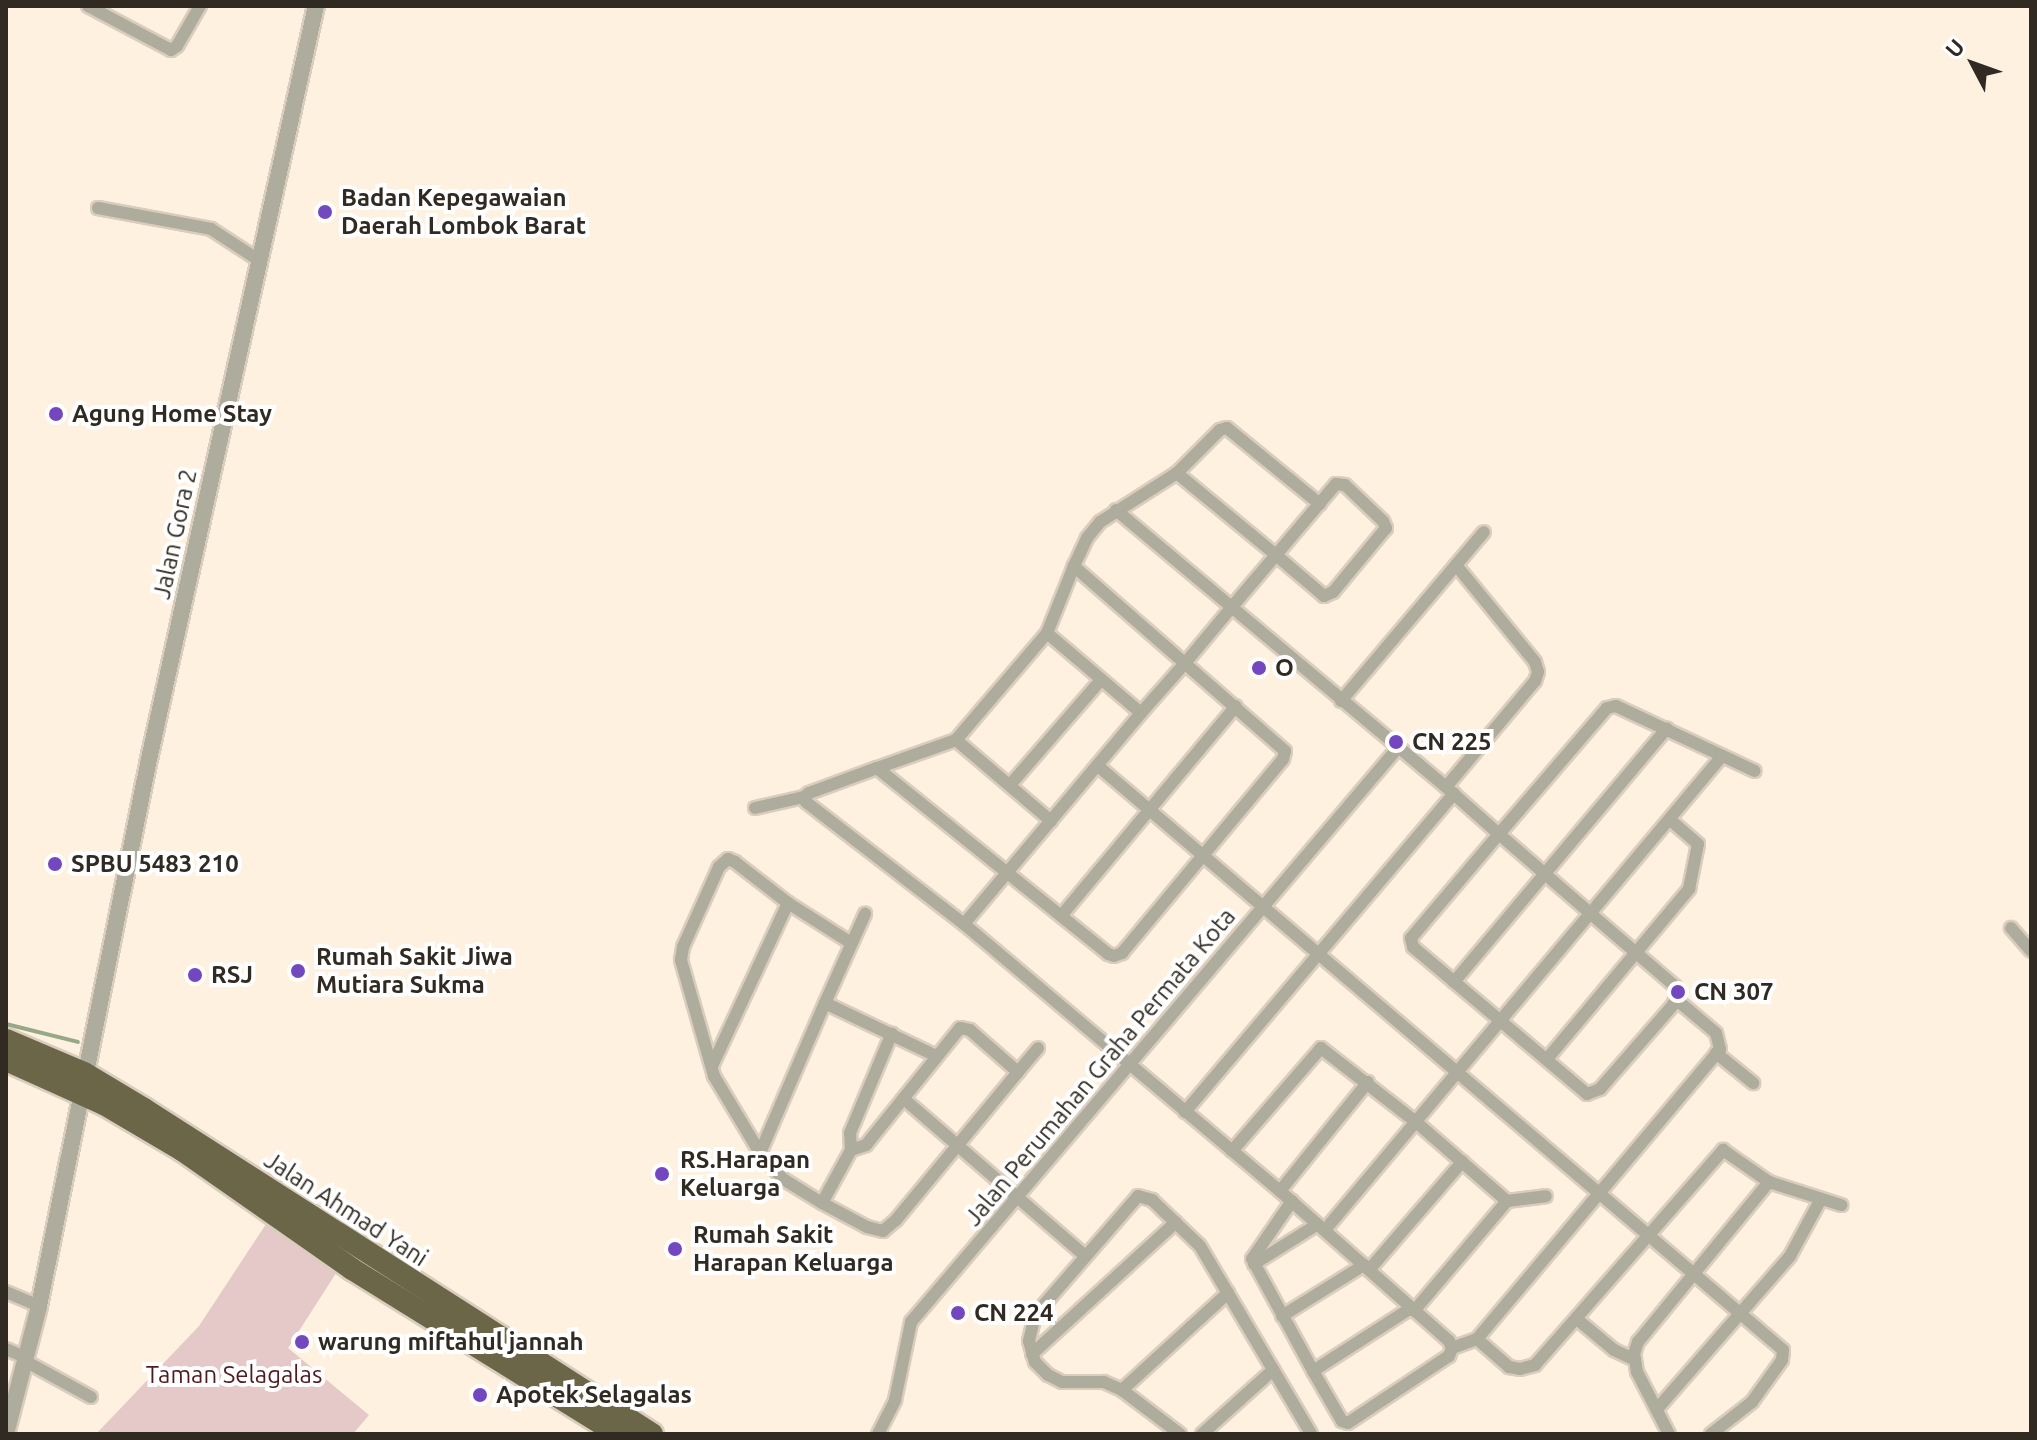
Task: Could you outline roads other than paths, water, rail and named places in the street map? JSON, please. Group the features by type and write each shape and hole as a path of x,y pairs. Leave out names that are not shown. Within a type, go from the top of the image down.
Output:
{"highway":[{"name":"Jalan Ahmad Yani","path":"6,1040 83,1084 617,1430 652,1434"},
{"path":"6,1060 83,1084"}],"street":[{"path":"88,6 173,49 200,6"},
{"name":"Jalan Gora 2","path":"7,1423 39,1306 83,1084 316,6"},
{"path":"98,208 211,229 260,261"},
{"path":"755,808 804,797 956,740 1047,633 1087,538 1116,510 1177,473 1220,430 1227,428 1320,504"},
{"path":"964,924 1141,713 1186,662 1231,608 1276,555 1320,504 1336,484 1343,484 1383,521 1386,528 1327,596 1321,595 1276,555 1177,473"},
{"path":"1116,510 1397,749 1450,790 1637,952 1676,987 1677,1000 1716,1033 1720,1043 1716,1053 1477,1339 1452,1348 1449,1356 1348,1423 1342,1421 1254,1264 1255,1252 1292,1201"},
{"path":"1341,701 1484,532"},
{"path":"1185,1112 1317,956 1535,681 1538,672 1535,662 1456,565"},
{"path":"877,768 1108,954 1122,953 1285,755 1283,746 1074,566"},
{"path":"1047,633 1141,713"},
{"path":"1010,785 1101,680"},
{"path":"1061,916 1236,706"},
{"path":"1677,1000 1591,1095 1413,947 1411,938 1607,708 1616,706 1755,771"},
{"path":"1454,982 1667,728"},
{"path":"956,740 1051,821"},
{"name":"Jalan Perumahan Graha Permata Kota","path":"878,1434 895,1400 908,1328 1397,749"},
{"path":"1254,1264 1322,1227 1416,1122 1722,756"},
{"path":"1098,766 1317,956 1458,1071 1694,1273 1784,1354 1768,1383 1752,1402 1711,1434"},
{"path":"804,797 964,924 1292,1201 1452,1348"},
{"path":"1547,1059 1692,883 1698,844 1670,820"},
{"path":"851,943 788,903 728,859 719,867 683,947 681,960 714,1076 760,1153 783,1179 822,1203 867,1227 883,1231 1038,1048"},
{"path":"712,1066 788,903"},
{"path":"760,1153 865,914"},
{"path":"2011,928 2031,951"},
{"path":"825,1003 936,1056"},
{"path":"822,1203 851,1150 866,1145 955,1032 964,1028 1018,1072"},
{"path":"851,1150 848,1139 892,1033"},
{"path":"1232,1151 1321,1048 1368,1082 1507,1201"},
{"path":"1716,1053 1753,1083"},
{"path":"1280,1191 1368,1082"},
{"path":"904,1099 1085,1256"},
{"path":"1477,1339 1509,1367 1520,1369 1541,1361 1723,1150 1769,1182 1841,1205"},
{"path":"1282,1316 1366,1268 1462,1162"},
{"path":"1669,1434 1637,1372 1638,1342 1769,1182"},
{"path":"1180,1434 1122,1390 1104,1382 1062,1382 1048,1375 1032,1354 1030,1330 1035,1315 1138,1196 1148,1197 1200,1246 1311,1434"},
{"path":"1313,1371 1412,1310 1507,1201 1546,1196"},
{"path":"1658,1408 1790,1256 1821,1199"},
{"path":"1032,1354 1176,1222"},
{"path":"6,1292 39,1306"},
{"path":"1122,1390 1228,1293"},
{"path":"1578,1320 1614,1350 1635,1360"},
{"path":"6,1349 91,1397"},
{"path":"1202,1434 1273,1370"}],"waterway":[{"path":"6,1024 78,1042"}],"place":[{"name":"Badan Kepegawaian Daerah Lombok Barat","path":"325,212"},
{"name":"Agung Home Stay","path":"56,414"},
{"name":"O","path":"1259,668"},
{"name":"CN 225","path":"1396,742"},
{"name":"SPBU 5483 210","path":"55,864"},
{"name":"Rumah Sakit Jiwa Mutiara Sukma","path":"298,971"},
{"name":"RSJ","path":"195,975"},
{"name":"CN 307","path":"1678,992"},
{"name":"RS.Harapan Keluarga","path":"662,1174"},
{"name":"Rumah Sakit Harapan Keluarga","path":"675,1249"},
{"name":"CN 224","path":"958,1313"},
{"name":"warung miftahul jannah","path":"302,1342"},
{"name":"Apotek Selagalas","path":"480,1395"}],"park label":[{"name":"Taman Selagalas","path":"234,1375"}]}
